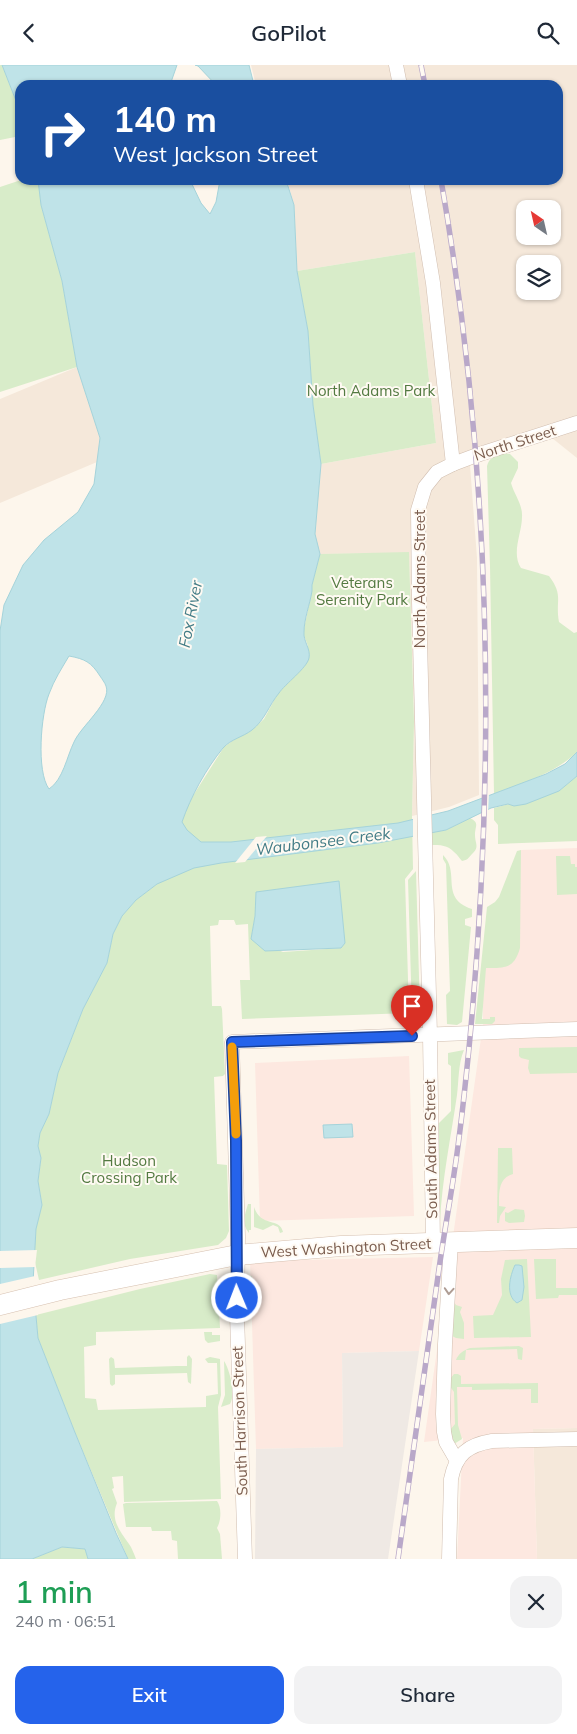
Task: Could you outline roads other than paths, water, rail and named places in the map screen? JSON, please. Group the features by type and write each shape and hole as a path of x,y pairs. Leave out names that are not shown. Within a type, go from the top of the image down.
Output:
{"main road":[{"name":"West Washington Street","path":"0,1305 60,1290 237,1255 341,1246 577,1238"}],"street":[{"path":"396,65 399,80"},
{"path":"417,185 434,283 453,464"},
{"name":"North Street","path":"453,464 577,423"},
{"name":"North Adams Street","path":"424,844 418,601 418,510 425,487 437,473 453,464"},
{"name":"South Adams Street","path":"424,844 430,1035 442,1243 445,1344 443,1414 446,1443 457,1461"},
{"path":"430,1035 577,1029"},
{"name":"South Harrison Street","path":"244,1559 236,1141 232,1042 430,1035"},
{"path":"450,1559 451,1479 453,1468 468,1449 479,1443 486,1442 577,1439"}],"water":[{"path":"2,65 177,65 172,80 15,80 15,98"},
{"path":"195,65 249,65 253,80 211,80"},
{"path":"39,185 192,185 201,203 210,214 216,202 219,185 288,185 294,205 297,271 308,331 313,405 321,464 315,534 320,554 304,627 309,658 282,689 256,726 226,745 217,756 190,802 182,822 187,830 201,842 231,842 398,823 448,811 546,774 565,764 577,752 577,776 559,791 526,804 514,806 508,804 491,808 446,830 378,843 194,868 157,884 136,900 122,916 113,934 107,963 83,1009 58,1073 49,1114 40,1133 38,1146 41,1158 38,1181 42,1205 36,1229 33,1283 38,1338 128,1559 88,1559 85,1549 62,1547 32,1559 0,1559 0,631 4,605 23,565 44,540 78,512 94,484 100,438 77,367 62,281 41,205","holes":["69,656 83,660 94,667 105,684 107,692 100,707 74,742 58,780 49,789 42,769 41,756 42,728 46,703 56,679"]},
{"path":"339,881 345,943 341,948 265,951 251,939 255,916 256,892"},
{"path":"352,1124 353,1137 324,1138 323,1125"},
{"path":"515,1265 522,1266 524,1287 522,1300 517,1303 513,1300 510,1290 510,1280"}],"railway":[{"path":"421,65 424,80"},
{"path":"398,1559 462,1115 478,939 483,831 486,722 479,504 458,288 442,185"}],"park label":[{"name":"North Adams Park","path":"371,391"},
{"name":"Veterans Serenity Park","path":"362,592"},
{"name":"Hudson Crossing Park","path":"129,1170"}],"water label":[{"name":"Fox River","path":"190,614"},
{"name":"Waubonsee Creek","path":"323,841"}]}
